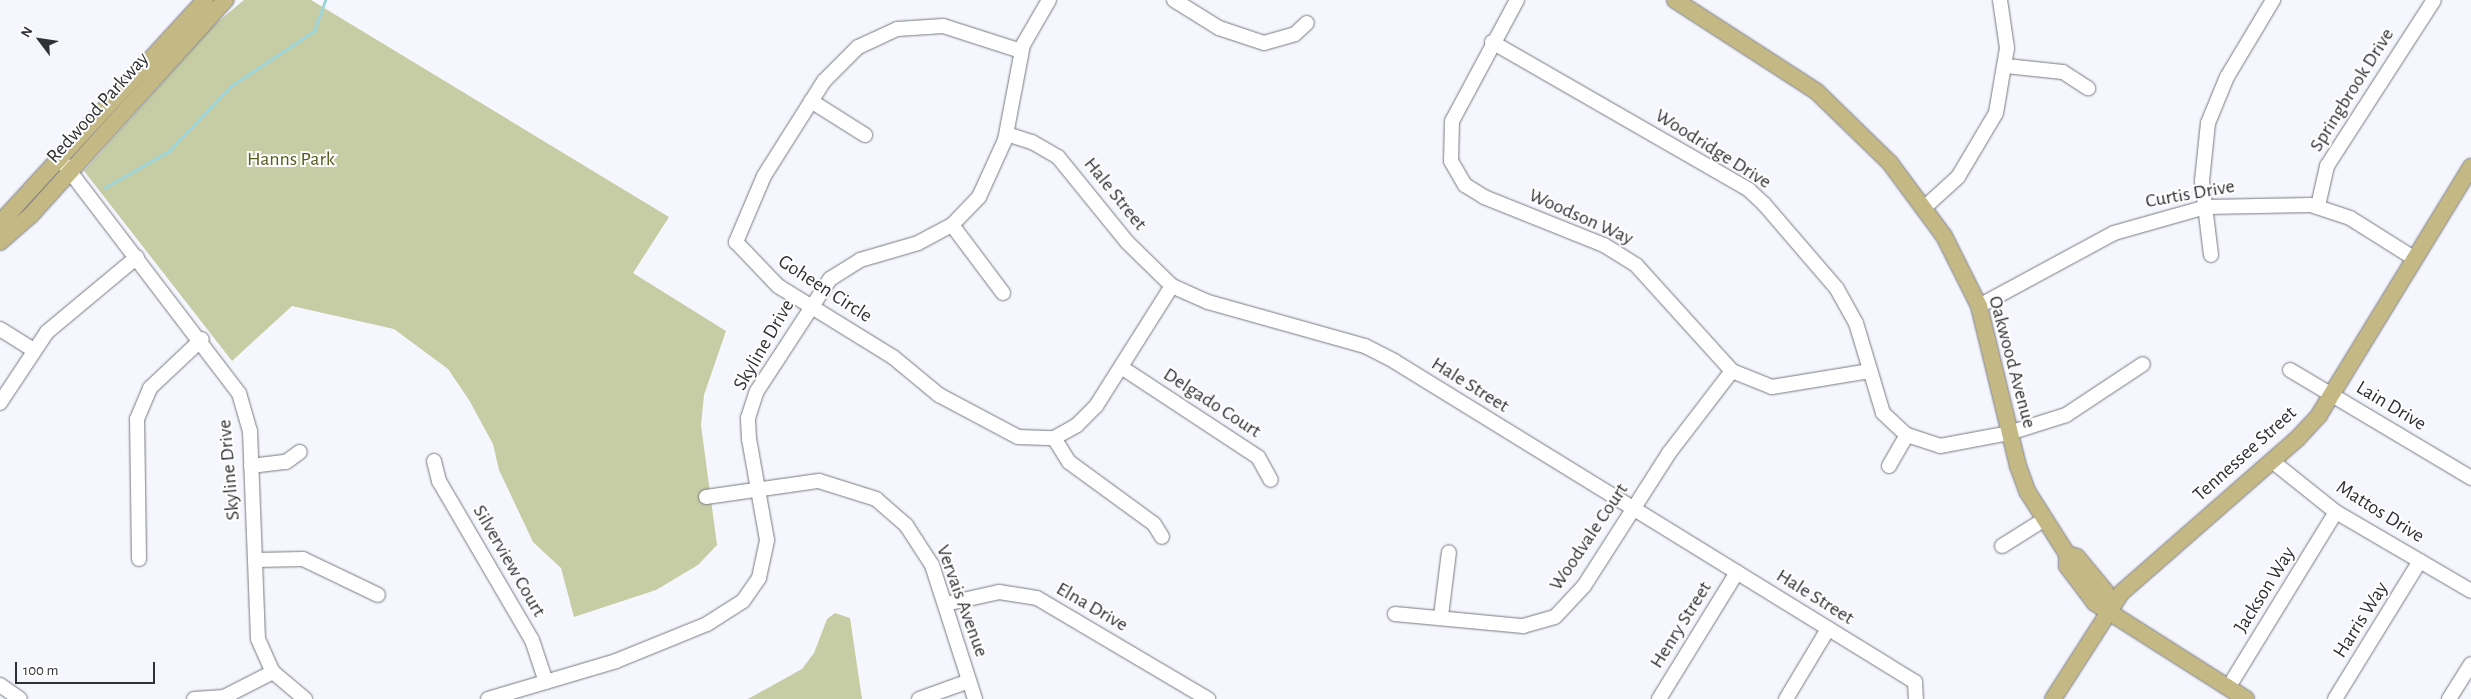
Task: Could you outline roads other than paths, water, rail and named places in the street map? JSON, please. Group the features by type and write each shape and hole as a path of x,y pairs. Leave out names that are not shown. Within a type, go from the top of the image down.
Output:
{"main road":[{"name":"Redwood Parkway","path":"0,242 206,0"},
{"name":"Redwood Parkway","path":"0,223 65,166 225,0"},
{"name":"Oakwood Avenue","path":"1675,0 1843,112 1925,207 1944,236 1979,306 2009,433 2027,491 2067,554 2067,566 2095,602 2110,608 2155,644 2246,699"},
{"name":"Tennessee Street","path":"2053,699 2121,593 2297,439 2333,395 2471,167"}],"street":[{"name":"Skyline Drive","path":"488,699 616,661 707,624 743,601 759,578 766,554 758,488 749,439 751,404 810,306 830,279 848,266 918,243 952,225 986,184 1007,134 1021,51 1049,0"},
{"path":"1174,0 1219,28 1264,43 1295,34 1307,23"},
{"name":"Woodson Way","path":"1517,0 1492,42 1452,121 1448,140 1457,174 1484,197 1604,245 1636,265 1732,371 1772,386 1870,371"},
{"path":"1925,207 1944,192 1979,148 2002,97 2006,66 2000,0"},
{"path":"2212,255 2206,207 2203,154 2212,109 2273,0"},
{"name":"Springbrook Drive","path":"2318,206 2327,166 2434,0"},
{"name":"Goheen Circle","path":"1021,51 943,26 898,30 841,60 811,101 751,200 736,242 764,275 892,357 939,395 999,430 1018,437 1054,438"},
{"name":"Woodridge Drive","path":"1492,42 1749,190 1782,221 1837,289 1856,323 1884,413 1907,435 1940,446 2009,433 2066,415 2143,364"},
{"path":"2006,66 2063,72 2088,88"},
{"path":"811,101 865,135"},
{"name":"Hale Street","path":"1007,134 1032,142 1058,157 1127,242 1172,286 1208,302 1365,346 1915,682 1916,694"},
{"name":"Skyline Drive","path":"65,166 202,339 239,392 250,431 258,640 273,672 305,699"},
{"name":"Curtis Drive","path":"1979,306 2114,233 2206,207 2286,203 2318,206 2350,218 2415,258"},
{"path":"952,225 1003,293"},
{"path":"0,403 34,350 69,312 137,257"},
{"path":"1162,537 1154,524 1069,462 1054,438 1077,425 1096,406 1172,286"},
{"path":"0,329 34,350"},
{"path":"139,559 138,420 150,388 202,339"},
{"name":"Delgado Court","path":"1121,367 1258,457 1270,480"},
{"name":"Lain Drive","path":"2290,370 2471,478"},
{"name":"Woodvale Court","path":"1395,614 1441,616 1523,626 1555,617 1584,586 1669,453 1732,371"},
{"path":"1889,466 1907,435"},
{"path":"251,466 286,462 300,452"},
{"name":"Silverview Court","path":"434,461 440,481 532,640 546,682"},
{"name":"Mattos Drive","path":"2272,461 2336,512 2471,590"},
{"name":"Vervais Avenue","path":"706,497 758,488 819,481 876,499 906,525 921,545 945,604 975,699"},
{"name":"Jackson Way","path":"2228,688 2336,512"},
{"path":"2002,546 2045,519"},
{"path":"1441,616 1448,552"},
{"path":"256,560 303,559 378,595"},
{"name":"Harris Way","path":"2335,699 2420,561"},
{"name":"Henry Street","path":"1659,699 1737,572"},
{"name":"Elna Drive","path":"945,604 999,592 1037,598 1208,699"},
{"path":"1786,699 1828,629"},
{"path":"2450,699 2471,664"},
{"path":"194,699 224,697 273,672"},
{"path":"919,699 969,681"},
{"path":"0,685 20,699"}],"waterway":[{"path":"104,188 169,151 231,86 314,31 325,0"}],"park label":[{"name":"Hanns Park","path":"291,159"}]}
